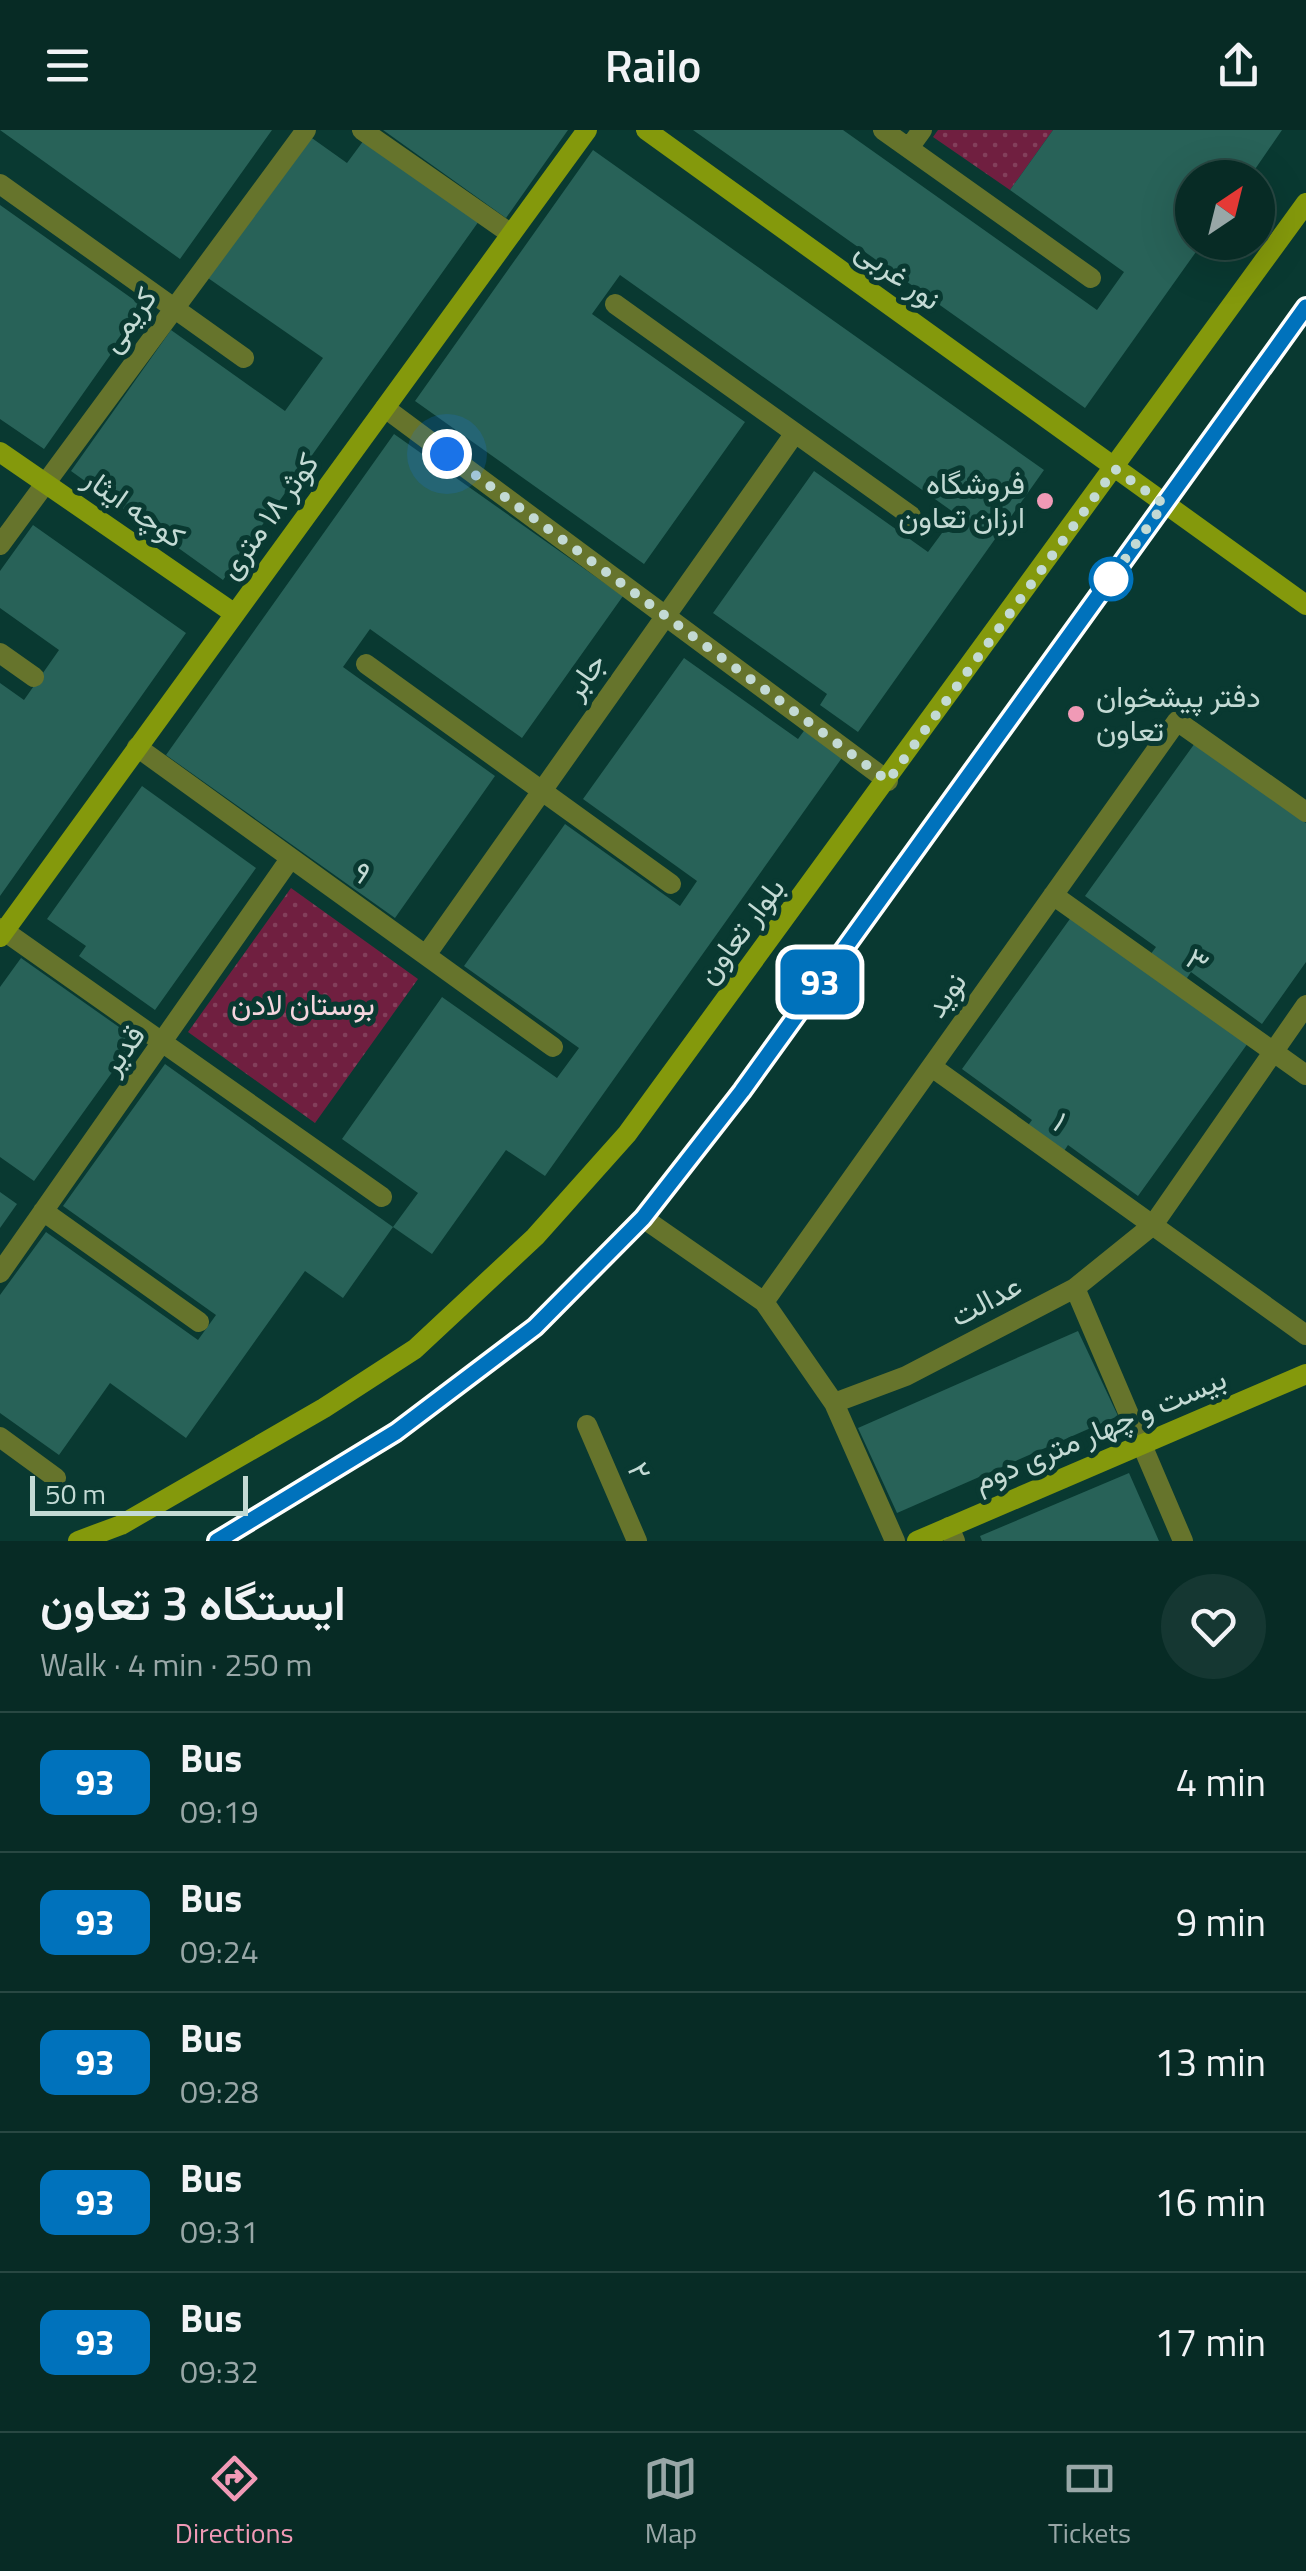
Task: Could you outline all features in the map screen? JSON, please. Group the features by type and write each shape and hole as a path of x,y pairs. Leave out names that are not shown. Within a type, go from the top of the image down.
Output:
{"main road":[{"name":"کوثر ۱۸ متری","path":"1,932 587,130"},
{"name":"نور غربی","path":"646,130 1306,606"},
{"name":"بلوار تعاون","path":"78,1541 121,1525 324,1408 415,1349 536,1238 627,1134 1306,203"},
{"path":"217,1541 396,1432 535,1327 643,1218 742,1091 1306,307"},
{"name":"کوچه ایثار","path":"0,452 234,614"},
{"name":"بیست و چهار متری دوم","path":"917,1541 952,1534 1144,1443 1306,1374"}],"street":[{"name":"کریمی","path":"0,545 306,130"},
{"path":"362,130 510,234"},
{"path":"883,130 1091,278"},
{"path":"909,148 922,130"},
{"path":"0,184 244,358"},
{"path":"615,304 911,516"},
{"path":"385,408 888,781"},
{"name":"جابر","path":"426,955 794,433"},
{"path":"0,652 34,676"},
{"path":"366,664 671,884"},
{"name":"نوید","path":"764,1302 1177,721 1306,812"},
{"name":"۹","path":"137,747 553,1047"},
{"name":"قدیر","path":"0,1273 165,1044 290,858"},
{"name":"۳","path":"1053,895 1306,1075"},
{"path":"1,932 382,1197"},
{"name":"عدالت","path":"834,1403 906,1376 1075,1288 1153,1225 1306,1005"},
{"name":"۱","path":"932,1067 1306,1335"},
{"path":"44,1211 199,1322"},
{"path":"643,1218 764,1302 834,1403 896,1541"},
{"path":"1075,1288 1183,1541"},
{"name":"۲","path":"587,1425 637,1541"},
{"path":"0,1437 56,1478"}],"green space":[{"path":"938,130 1053,130 1010,190 933,137"},
{"name":"بوستان لادن","path":"291,888 418,979 315,1123 188,1032"}],"building":[{"path":"0,130 272,130 180,259"},
{"path":"383,130 568,130 506,218"},
{"path":"693,130 843,130 1097,310 1124,272 1010,190 1053,130 1282,130 1261,160 1175,160 1175,260 1190,260 1085,408"},
{"path":"309,136 347,163 364,140 479,221 223,580 71,471 171,330 285,411 323,358 208,278"},
{"path":"593,150 1044,470 858,732 820,705 827,694 713,613 814,471 928,552 956,514 620,275 592,314 745,422 644,564 415,401"},
{"path":"0,205 144,307 44,449 0,419"},
{"path":"394,434 623,596 522,738 370,629 343,667 495,776 395,918 166,755"},
{"path":"33,525 186,633 0,896 0,683 24,700 59,650 0,608 0,571"},
{"path":"684,658 798,739 806,728 844,755 545,1176 506,1150 432,1254 393,1227 418,1193 342,1139 442,997 557,1078 579,1048 464,966 565,824 680,906 697,881 583,799"},
{"path":"1195,743 1306,823 1306,962 1262,1024 1191,972 1185,981 1150,955 1156,947 1085,896"},
{"path":"142,786 256,868 155,1010 79,956 86,946 47,919"},
{"path":"1072,916 1248,1043 1138,1196 1068,1145 1062,1154 1026,1128 1032,1120 962,1069"},
{"path":"21,958 136,1039 34,1181 0,1157 0,987"},
{"path":"165,1064 393,1227 343,1298 305,1271 186,1438 110,1383 59,1455 0,1413 0,1295 46,1232 198,1340 216,1315 63,1206"},
{"path":"0,1192 17,1204 0,1228"},
{"path":"1078,1331 1118,1416 897,1513 858,1428"},
{"path":"1129,1473 1159,1541 982,1541 980,1536"}],"bus line":[{"name":"93","path":"217,1541 396,1432 535,1327 643,1218 742,1091 1306,307"}],"place":[{"name":"فروشگاه ارزان تعاون","path":"1045,501"},
{"name":"دفتر پیشخوان تعاون","path":"1076,714"}],"route":[{"path":"447,454 888,781 1115,469 1164,504 1111,579"}]}
